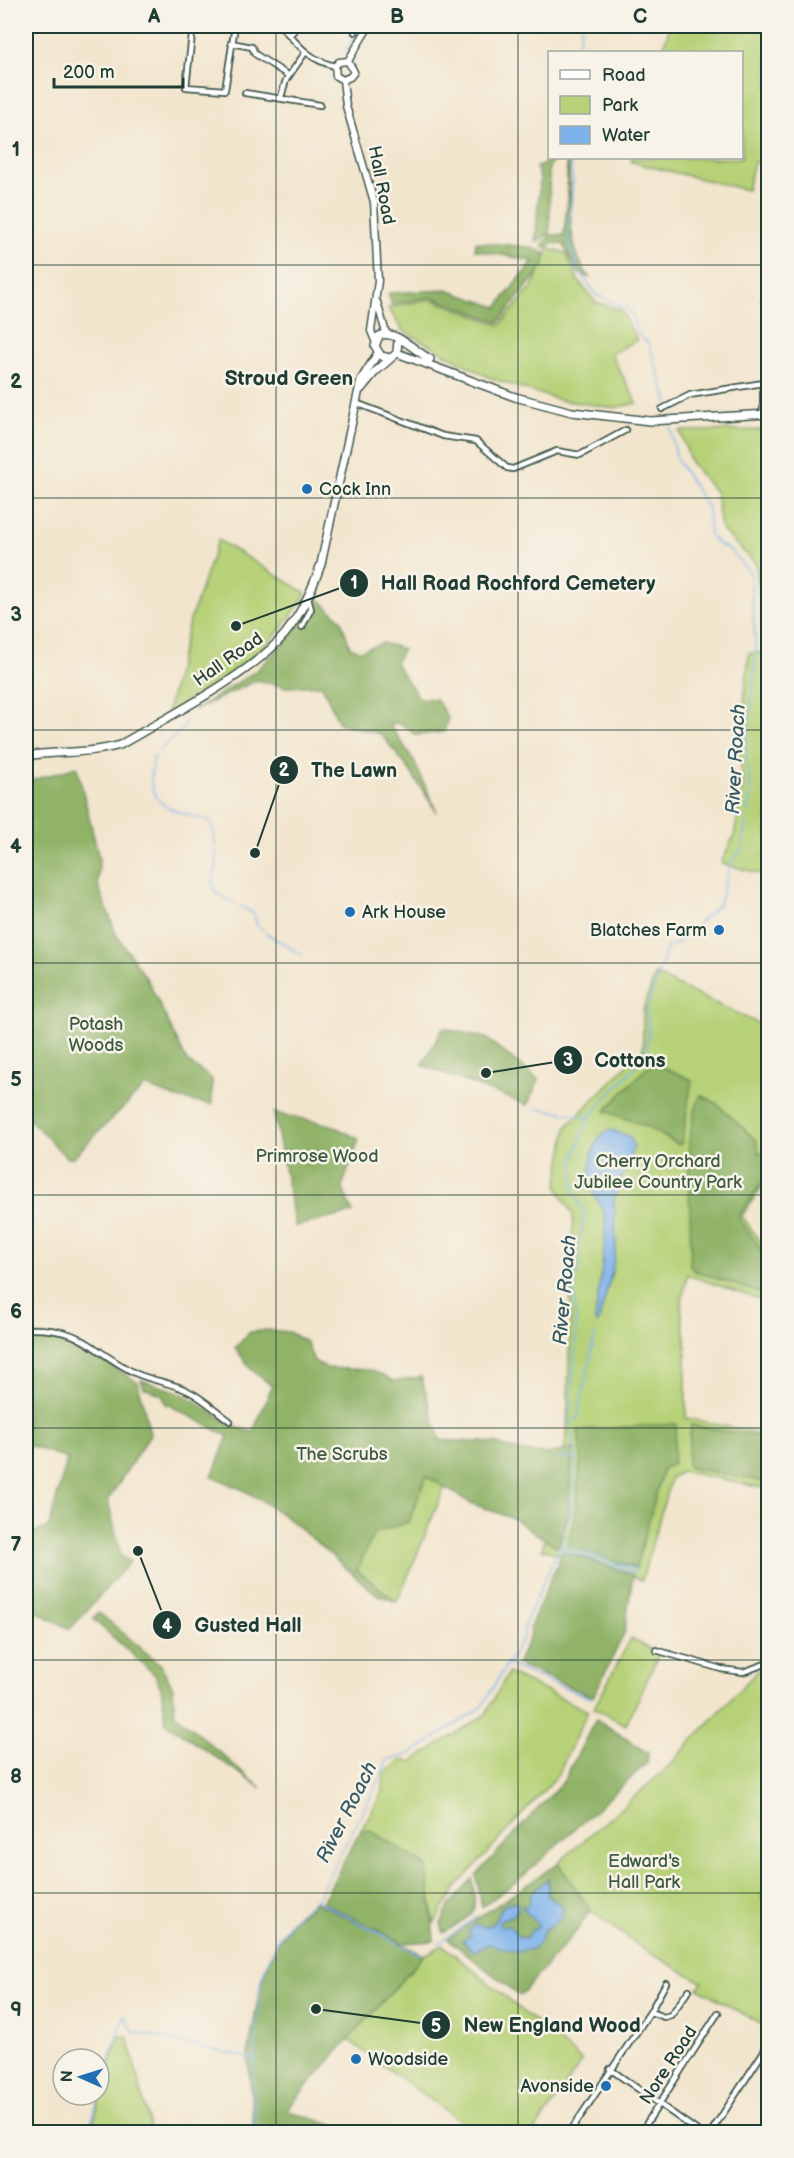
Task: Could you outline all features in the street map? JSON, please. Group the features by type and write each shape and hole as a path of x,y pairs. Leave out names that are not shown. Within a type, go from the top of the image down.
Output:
{"main road":[{"path":"456,374 386,333 379,336 376,343 378,353 390,357 398,353 547,407 605,417 650,421 767,416"},
{"path":"398,339 398,353"},
{"name":"Hall Road","path":"26,756 61,751 105,749 120,745 267,652 285,635 308,598 321,564 361,380 378,353"},
{"name":"Hall Road","path":"356,403 369,378 390,357"}],"street":[{"path":"193,26 186,87 225,90 235,26"},
{"path":"281,26 305,53 316,61 335,66"},
{"path":"290,35 299,26"},
{"path":"355,32 357,26"},
{"path":"348,61 369,26"},
{"path":"231,43 252,47 255,54 289,76"},
{"path":"281,97 289,76 305,53"},
{"path":"335,66 339,62 348,61"},
{"path":"335,66 336,76 343,80 354,72 348,61"},
{"name":"Hall Road","path":"343,80 346,106 374,202 377,299 371,331 376,343"},
{"path":"245,93 320,105"},
{"name":"Hall Road","path":"377,299 386,333"},
{"path":"662,409 690,394 766,383 767,416"},
{"path":"356,403 443,436 476,441 507,468 513,469 557,451 580,455 626,430"},
{"path":"302,627 311,609 308,598"},
{"path":"26,1329 45,1328 76,1336 91,1343 134,1373 187,1390 230,1421"},
{"path":"656,1650 721,1669 743,1672 768,1663"},
{"path":"570,2133 610,2069 650,2012 666,1983"},
{"path":"650,2012 664,2018 671,2015 689,1990"},
{"name":"Nore Road","path":"641,2133 718,2013"},
{"path":"711,2133 768,2045"},
{"path":"610,2069 699,2133"}],"green space":[{"path":"670,26 768,26 768,164 754,162 747,190 631,162 632,159 743,159 743,51 662,51"},
{"path":"549,159 554,159 549,167 550,233 535,242 540,179 536,167 543,165"},
{"path":"566,159 568,159 572,236 582,265 590,278 578,273 564,245 553,243 547,248 542,246 550,235 564,235 568,194"},
{"path":"476,242 529,247 545,253 544,265 499,322 431,297 392,305 388,293 447,290 497,307 533,261 475,250"},
{"path":"549,249 566,253 578,280 595,302 621,310 637,340 611,354 637,403 614,408 559,400 490,378 403,331 388,308 431,299 500,325 532,287"},
{"path":"768,430 768,643 765,643 756,564 721,529 716,493 691,463 680,431"},
{"path":"218,540 306,593 279,631 263,648 227,676 167,713 188,626"},
{"path":"317,597 341,620 350,647 360,651 383,643 403,649 395,663 419,698 436,699 448,718 444,732 416,735 400,723 389,724 413,759 437,812 408,768 381,734 339,723 322,685 286,687 257,680 195,710 256,671 289,638"},
{"path":"768,652 768,876 721,863 734,836 743,785 739,751 749,653"},
{"name":"Potash Woods","path":"77,767 99,858 98,885 116,934 148,981 187,1061 212,1079 212,1105 177,1098 145,1086 72,1158 67,1158 26,1116 26,782"},
{"name":"Cherry Orchard Jubilee Country Park","path":"655,975 768,1028 768,1178 742,1216 768,1253 768,1302 687,1275 681,1306 686,1346 686,1418 768,1435 768,1489 682,1471 671,1478 642,1580 542,1549 567,1436 573,1215 557,1186 567,1126 643,1049 643,1010"},
{"path":"443,1028 486,1038 539,1080 527,1105 422,1065"},
{"path":"652,1062 692,1080 682,1142 679,1145 645,1126 605,1111"},
{"path":"701,1095 716,1103 757,1141 759,1153 768,1151 768,1175 738,1217 768,1260 768,1296 695,1271 690,1266 689,1156 694,1113"},
{"name":"Primrose Wood","path":"274,1113 331,1125 359,1139 342,1187 353,1213 295,1226"},
{"name":"The Scrubs","path":"268,1330 289,1332 306,1342 314,1361 327,1368 372,1370 394,1381 421,1377 440,1440 495,1443 517,1451 547,1454 573,1449 568,1515 557,1547 514,1519 471,1503 426,1476 409,1522 374,1533 357,1570 397,1602 378,1595 279,1512 236,1486 212,1477 228,1436 165,1403 163,1395 144,1388 141,1380 184,1394 232,1426 253,1432 272,1386 251,1369 235,1348 250,1332"},
{"path":"26,1335 45,1336 74,1344 138,1382 150,1434 108,1500 121,1556 130,1562 70,1629 26,1606 26,1541 30,1534 49,1527 67,1459 26,1444"},
{"path":"676,1424 673,1463 663,1469 636,1568 567,1547 575,1516 581,1457 578,1430"},
{"path":"691,1425 768,1438 768,1482 690,1468 687,1464"},
{"path":"426,1476 445,1487 397,1602 357,1570 374,1533 409,1522"},
{"path":"563,1551 633,1575 624,1634 593,1697 517,1664 531,1634 530,1627"},
{"path":"98,1612 161,1665 173,1688 175,1714 261,1788 166,1723 161,1688 155,1675 93,1619"},
{"path":"631,1638 659,1654 626,1725 594,1708"},
{"name":"Edward's Hall Park","path":"768,1668 768,1885 761,1897 768,1902 768,2028 698,1988 702,1982 643,1949 590,1910 558,1863 667,1768 758,1670"},
{"path":"508,1673 588,1711 557,1776 457,1886 434,1924 427,1866 361,1830 383,1791 384,1774 401,1760 411,1762 485,1715"},
{"path":"596,1719 648,1753 647,1763 521,1878 482,1907 476,1875 563,1782"},
{"path":"361,1830 370,1830 427,1866 434,1941 403,1943 322,1902"},
{"path":"558,1863 590,1910 578,1929 520,1996 448,1939"},
{"path":"472,1879 475,1901 472,1912 444,1933 441,1924 449,1906"},
{"path":"315,1902 424,1955 286,2110 353,2132 254,2132 248,2055 262,1978 279,1941 292,1921"},
{"path":"443,1945 582,2061 534,2132 475,2132 348,2040 424,1955"},
{"path":"119,2036 128,2037 151,2132 90,2132 98,2107 111,2107 111,2062"}],"water":[{"path":"611,1130 629,1136 634,1146 614,1199 616,1246 612,1272 598,1323 595,1321 605,1220 604,1212 592,1190 590,1174 595,1147 604,1133"},
{"path":"548,1878 548,1896 563,1907 561,1919 544,1930 539,1943 532,1949 518,1952 489,1944 474,1951 462,1941 471,1936 468,1931 476,1924 484,1927 494,1923 504,1906 515,1902 518,1904 517,1912 501,1919 499,1924 501,1927 509,1926 519,1937 526,1938 533,1929 539,1926 522,1907 529,1905 530,1895"}],"waterway":[{"name":"River Roach","path":"576,51 582,26"},
{"path":"345,51 355,34"},
{"name":"River Roach","path":"570,159 573,182 568,238 577,268 596,295 630,310 638,334 649,344 668,403"},
{"name":"River Roach","path":"256,2132 252,2083 261,1979 276,1941 291,1921 317,1898 377,1785 387,1760 412,1753 481,1708 524,1636 524,1625 560,1546 570,1514 576,1459 570,1415 576,1337 575,1279 580,1263 579,1243 585,1214 574,1192 574,1158 589,1117 645,1056 649,1032 646,1011 667,948 676,944 719,904 730,864 741,850 751,792 746,758 756,653 750,570 731,551 715,542 710,535 708,508 677,460 670,426"},
{"path":"159,750 184,728 185,721"},
{"path":"154,755 151,772 152,785 161,803 180,813 209,821 213,826 217,865 214,876"},
{"path":"213,879 216,892 236,904"},
{"path":"240,906 254,914 257,925 263,930"},
{"path":"266,933 302,955"},
{"path":"537,1108 589,1117"},
{"path":"577,1420 595,1334"},
{"path":"558,1458 575,1459"},
{"path":"561,1545 636,1570"},
{"path":"561,1549 634,1573"},
{"path":"508,1665 590,1698"},
{"path":"316,1900 420,1955"},
{"path":"439,1943 478,1916"},
{"path":"88,2132 124,2015 134,2032 254,2059"}],"place":[{"name":"Cock Inn","path":"307,489"},
{"name":"Hall Road Rochford Cemetery","path":"236,626"},
{"name":"The Lawn","path":"255,853"},
{"name":"Ark House","path":"350,912"},
{"name":"Blatches Farm","path":"719,930"},
{"name":"Cottons","path":"486,1073"},
{"name":"Gusted Hall","path":"138,1551"},
{"name":"New England Wood","path":"316,2009"},
{"name":"Woodside","path":"356,2059"},
{"name":"Avonside","path":"606,2086"}],"district":[{"name":"Stroud Green","path":"289,378"}]}
